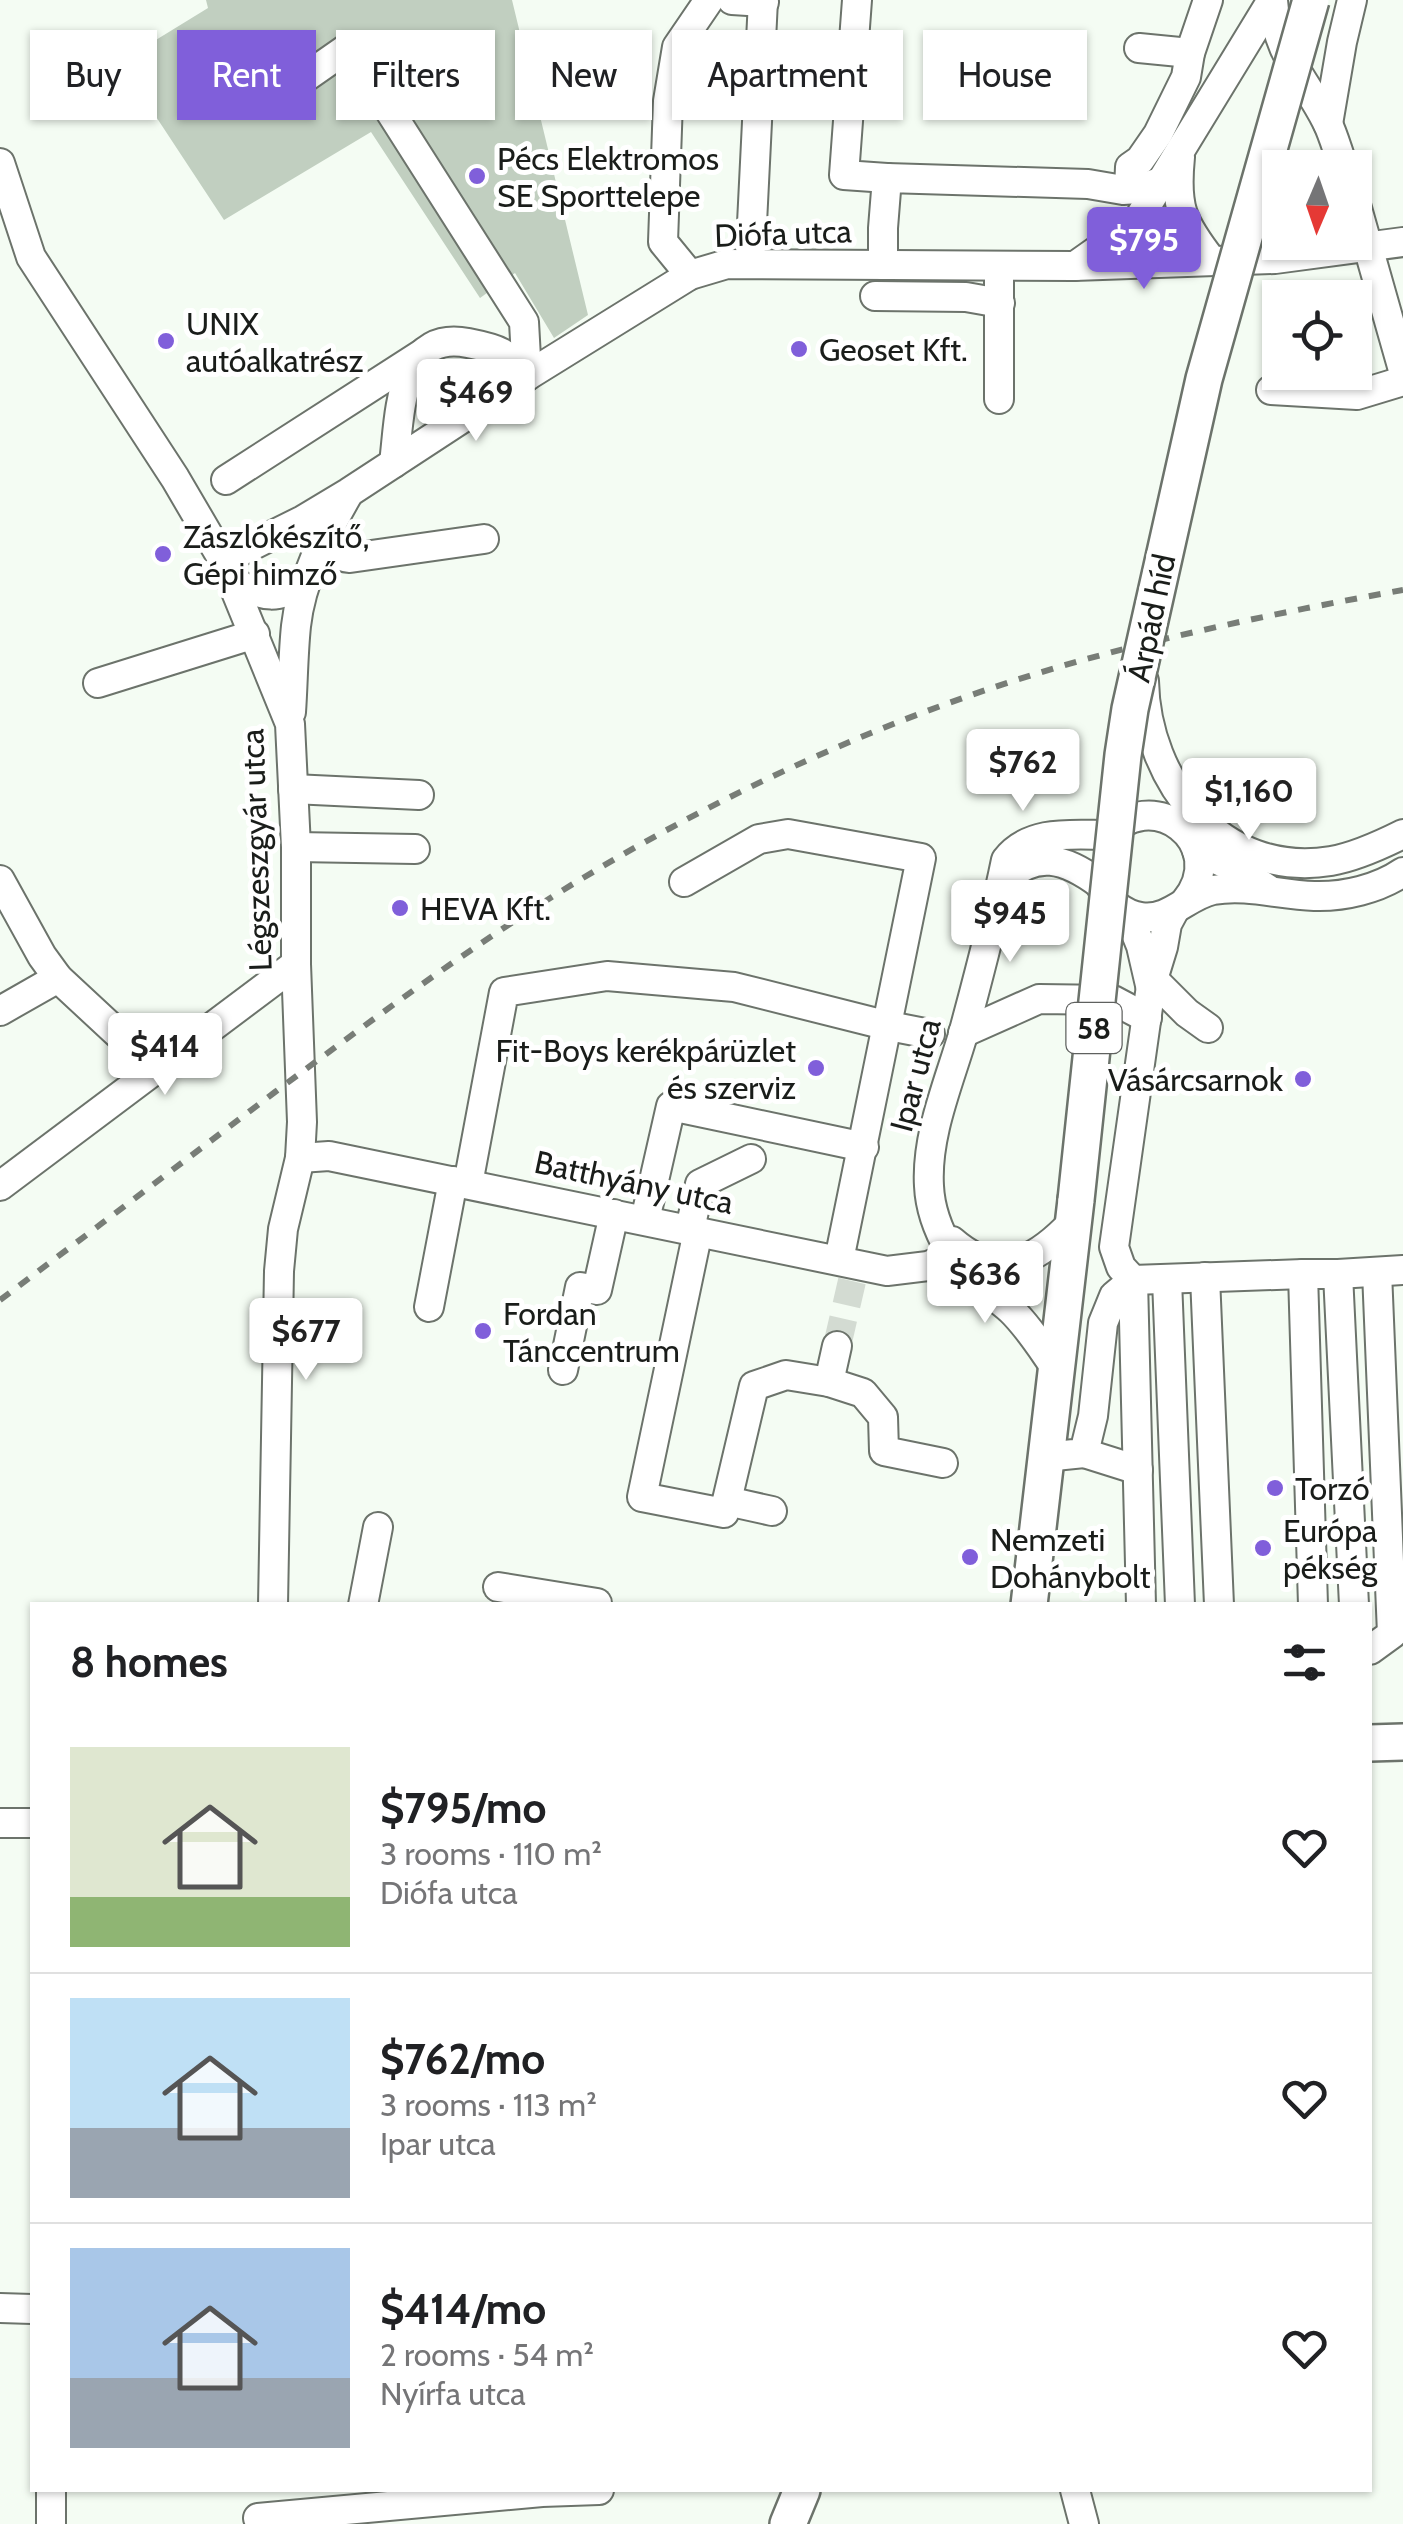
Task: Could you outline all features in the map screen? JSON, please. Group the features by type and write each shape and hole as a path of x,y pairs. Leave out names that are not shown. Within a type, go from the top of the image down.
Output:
{"main road":[{"name":"Árpád híd","path":"1057,1370 1130,709 1204,379 1311,0"},
{"name":"58","path":"1028,1602 1057,1370"},
{"path":"1372,1742 1403,1742"},
{"path":"788,2524 801,2492"}],"street":[{"path":"690,275 663,242 668,101 678,47 709,0"},
{"path":"732,0 763,1 750,264"},
{"path":"857,0 844,175 1088,184 1129,190 1163,180"},
{"path":"1129,190 1130,167 1140,160 1166,120 1186,77 1208,0"},
{"path":"1273,0 1282,46 1328,124 1337,150"},
{"path":"1074,266 1136,222 1273,0"},
{"path":"1328,124 1352,0"},
{"path":"316,70 349,47 524,322 527,376"},
{"path":"1138,48 1190,53"},
{"path":"1181,150 1178,184 1182,216 1212,261"},
{"name":"Légszeszgyár utca","path":"0,163 31,256 164,462 228,571 290,724 302,1122 300,1158 283,1228 279,1271 273,1602"},
{"path":"883,265 887,178"},
{"path":"1372,246 1403,234"},
{"path":"1372,247 1403,242"},
{"name":"Diófa utca","path":"228,571 690,275 727,264 999,267 1262,259"},
{"path":"1371,260 1403,370"},
{"path":"999,267 999,399"},
{"path":"875,296 966,297 1000,303"},
{"path":"226,480 442,342 486,346 511,356 527,376"},
{"path":"394,463 405,383 411,367 425,352"},
{"path":"1271,390 1357,395 1403,381"},
{"path":"290,724 296,623 322,540 348,492"},
{"path":"322,540 332,552 350,558 484,538"},
{"path":"228,571 248,590 268,596 288,594 307,581"},
{"path":"98,682 255,634"},
{"path":"1143,657 1144,704 1156,752 1190,810 1223,839 1257,855 1306,863 1344,858 1403,834"},
{"path":"293,789 419,795"},
{"name":"Ipar utca","path":"1057,1370 1012,1311 968,1275 952,1256 928,1190 938,1121 1006,860 1014,849 1050,835 1108,835 1120,823 1136,816 1162,817 1186,831 1197,851 1269,890"},
{"path":"684,882 760,840 788,834 921,858 864,1147 849,1268"},
{"path":"1108,835 1098,858 1100,884 1108,899 1128,914 1152,982 1193,1026"},
{"path":"296,846 415,849"},
{"path":"1141,1602 1134,1280 1121,1266 1114,1247 1152,982 1167,924 1198,878 1197,851"},
{"path":"1002,882 1015,869 1030,862 1058,860 1100,884"},
{"name":"Ipar utca","path":"1128,914 1152,917 1216,890 1269,890 1317,896 1356,892 1398,878"},
{"path":"0,880 58,978 156,1069"},
{"path":"0,1186 296,964"},
{"path":"429,1307 504,992 607,976 734,987 930,1034"},
{"path":"0,1011 58,978"},
{"path":"963,1033 1039,999 1112,1000 1147,1018"},
{"path":"646,1220 671,1106 864,1147"},
{"name":"Batthyány utca","path":"300,1158 329,1156 461,1182 694,1230 849,1268 915,1269 952,1256"},
{"path":"751,1159 700,1184 642,1498 724,1513 754,1386 786,1375 863,1393 884,1417 884,1451 942,1463"},
{"path":"940,1230 973,1257 987,1263 1014,1262 1045,1248 1075,1211"},
{"path":"563,1370 580,1287 597,1290 614,1214"},
{"path":"1084,1454 1093,1416 1103,1323 1114,1296 1134,1280 1390,1271 1392,1634 1372,1649"},
{"path":"1303,1274 1313,1602"},
{"path":"1338,1274 1354,1602"},
{"path":"1205,1277 1219,1602"},
{"path":"1167,1280 1180,1602"},
{"path":"829,1382 837,1346"},
{"path":"1044,1457 1084,1454 1138,1470"},
{"path":"727,1502 772,1511"},
{"path":"365,1602 378,1527"},
{"path":"498,1587 589,1602"},
{"path":"0,1823 30,1823"},
{"path":"0,2308 30,2308"},
{"path":"51,2492 51,2524"},
{"path":"258,2511 566,2492"},
{"path":"1076,2492 1084,2524"},
{"path":"484,2497 496,2524"}],"green space":[{"name":"Pécs Elektromos SE Sporttelepe","path":"206,0 512,0 519,30 515,30 515,120 541,120 588,315 554,338 515,273 480,298 371,132 224,220 157,118 157,39 208,8"}],"tunnel":[{"path":"837,1346 852,1281"}],"railway":[{"path":"0,1300 473,948 598,869 719,803 844,744 1039,673 1216,627 1403,590"}],"place":[{"name":"Pécs Elektromos SE Sporttelepe","path":"477,176"},
{"name":"UNIX autóalkatrész","path":"166,341"},
{"name":"Geoset Kft.","path":"799,349"},
{"name":"Zászlókészítő, Gépi himző","path":"163,554"},
{"name":"HEVA Kft.","path":"400,908"},
{"name":"Fit-Boys kerékpárüzlet és szerviz","path":"816,1068"},
{"name":"Vásárcsarnok","path":"1303,1079"},
{"name":"Fordan Tánccentrum","path":"483,1331"},
{"name":"Torzó","path":"1275,1488"},
{"name":"Európa pékség","path":"1263,1548"},
{"name":"Nemzeti Dohánybolt","path":"970,1557"}]}
